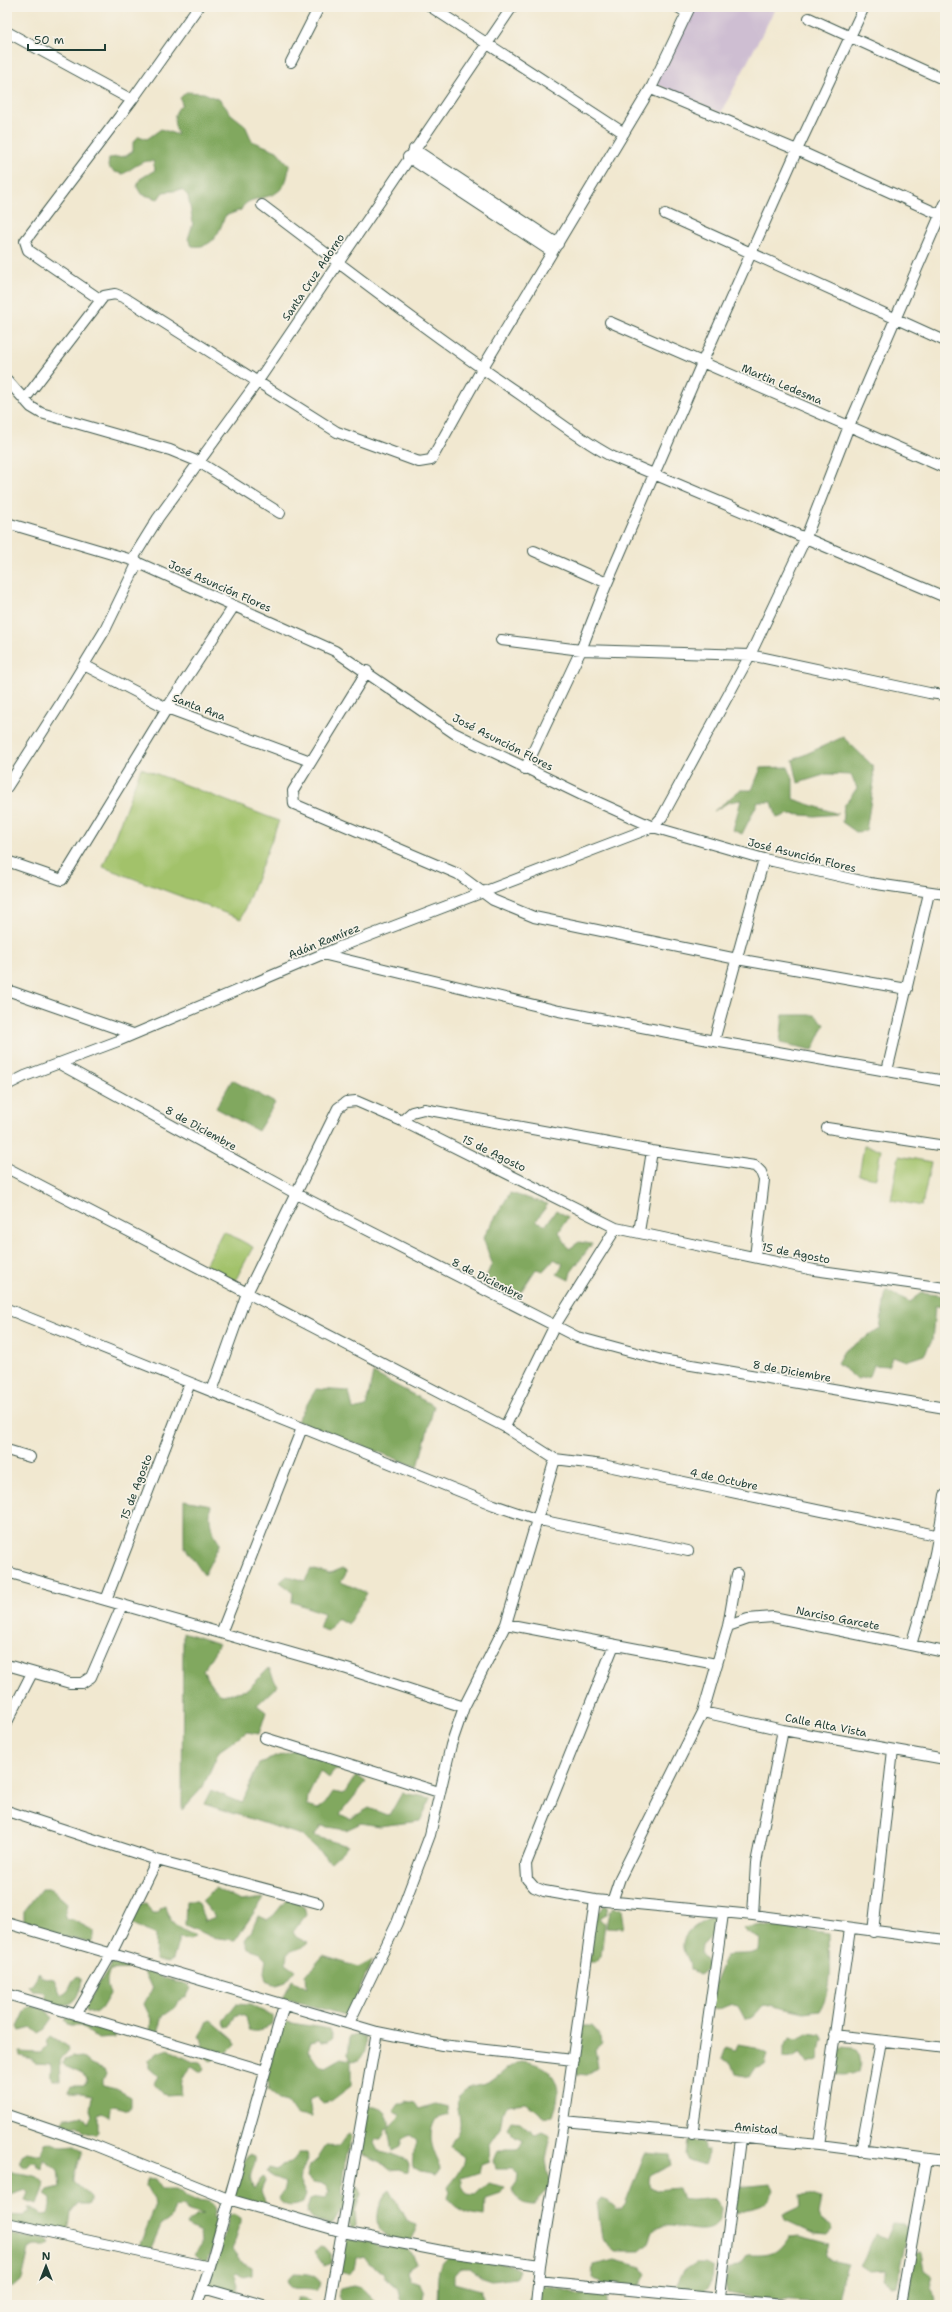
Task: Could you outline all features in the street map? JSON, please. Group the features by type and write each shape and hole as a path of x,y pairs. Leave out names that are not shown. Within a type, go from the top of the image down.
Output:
{"street":[{"path":"101,300 28,250 26,241 132,100 198,7"},
{"path":"291,62 319,7"},
{"path":"431,7 624,133"},
{"name":"Santa Cruz Adorno","path":"7,787 105,630 135,561 199,462 258,381 411,153 512,7"},
{"path":"24,400 104,296 115,294 125,298 337,432 412,459 425,462 431,460 482,369 651,89 688,10 678,7"},
{"path":"525,769 581,650 607,583 654,472 750,254 864,7"},
{"path":"810,18 945,80"},
{"path":"7,32 132,100"},
{"path":"651,89 797,150 943,216"},
{"path":"411,153 555,248"},
{"path":"653,827 662,817 750,655 806,537 849,426 893,320 943,216 945,204"},
{"path":"262,205 482,369 558,421 582,441 611,456 654,472 945,597"},
{"path":"665,214 893,320 945,341"},
{"name":"Martin Ledesma","path":"610,322 945,468"},
{"path":"7,380 24,400 41,413 170,450 199,462 280,513"},
{"name":"José Asunción Flores","path":"7,523 135,561 335,651 454,733 525,769 653,827 764,859 870,883 929,893 945,894"},
{"path":"534,551 607,583"},
{"path":"7,861 62,880 167,708 234,606"},
{"path":"501,640 581,650 750,655 929,693 945,695"},
{"name":"Santa Ana","path":"84,665 167,708 310,761"},
{"path":"366,671 292,791 294,804 452,871 480,892 504,905 534,917 737,960 907,989"},
{"name":"Adán Ramírez","path":"7,1085 58,1063 133,1034 322,954 480,892 653,827"},
{"path":"714,1042 764,859"},
{"path":"887,1071 929,893"},
{"path":"322,954 559,1011 714,1042 945,1081"},
{"path":"7,990 133,1034"},
{"name":"8 de Diciembre","path":"58,1063 295,1193 554,1327 599,1344 662,1360 945,1408"},
{"name":"15 de Agosto","path":"212,1391 247,1293 338,1108 346,1102 356,1101 402,1121 616,1228 814,1270 945,1288"},
{"path":"402,1121 412,1112 424,1109 652,1151 755,1166 762,1172 764,1180 755,1257"},
{"path":"827,1128 945,1146"},
{"path":"639,1232 652,1151"},
{"name":"4 de Octubre","path":"7,1168 505,1427 555,1459 610,1467 942,1537"},
{"path":"505,1427 554,1327 616,1228"},
{"path":"7,1309 494,1506 535,1519 688,1551"},
{"name":"15 de Agosto","path":"106,1600 190,1383"},
{"path":"222,1633 302,1428"},
{"path":"7,1450 30,1458"},
{"path":"349,2023 397,1922 430,1835 437,1813 439,1792 451,1745 464,1707 506,1624 535,1519 555,1459"},
{"path":"911,1645 942,1537 945,1495"},
{"path":"7,1572 347,1669 464,1707"},
{"path":"612,1902 620,1878 703,1712 728,1626 737,1574"},
{"path":"7,1665 70,1683 82,1683 91,1677 122,1605"},
{"name":"Narciso Garcete","path":"728,1626 748,1619 774,1617 945,1652"},
{"path":"506,1624 716,1664"},
{"path":"614,1645 526,1864 525,1872 527,1879 534,1887 544,1891 595,1900 723,1914 753,1915 873,1932 945,1940"},
{"path":"7,1722 32,1673"},
{"name":"Calle Alta Vista","path":"703,1712 783,1730 945,1759"},
{"path":"753,1915 756,1863 783,1730"},
{"path":"265,1738 439,1792"},
{"path":"873,1932 894,1750"},
{"path":"7,1811 157,1860 318,1903"},
{"path":"76,2015 111,1954 157,1860"},
{"path":"536,2305 540,2265 564,2121 595,1900"},
{"path":"692,2135 723,1914"},
{"path":"7,1923 377,2032 442,2045 573,2060"},
{"path":"819,2145 850,1929"},
{"path":"7,1994 265,2071"},
{"path":"197,2305 210,2267 284,2005"},
{"path":"329,2305 377,2032"},
{"path":"834,2035 945,2048"},
{"path":"861,2151 880,2041"},
{"path":"7,2115 89,2143 228,2199 342,2232 447,2252 540,2265"},
{"name":"Amistad","path":"564,2121 692,2135 819,2145 945,2161"},
{"path":"720,2302 740,2139"},
{"path":"901,2305 926,2159"},
{"path":"7,2223 210,2267"},
{"path":"538,2281 720,2302 783,2305"},
{"path":"203,2288 262,2305"}],"shaded area":[{"path":"694,7 776,7 721,113 652,82"}],"green space":[{"path":"186,92 204,93 220,100 231,114 245,125 252,141 277,151 289,165 287,179 282,188 275,193 252,200 245,204 241,210 225,216 214,238 205,245 199,246 192,246 188,239 193,223 188,196 182,190 163,192 158,199 141,194 137,187 140,179 155,170 153,161 141,163 123,174 115,172 108,167 109,158 126,156 133,151 133,142 139,136 147,139 161,129 178,135 174,118 176,111 182,104 180,98"},
{"path":"843,737 873,766 874,781 866,831 856,832 842,822 844,806 857,788 851,775 827,774 798,783 793,760"},
{"path":"788,767 793,779 793,799 838,814 815,816 789,814 777,818 772,802 758,802 742,834 733,830 741,800 729,802 714,811 740,790 752,790 761,768"},
{"path":"141,768 279,821 241,919 103,867"},
{"path":"783,1015 815,1015 825,1024 813,1050 780,1043"},
{"path":"232,1080 275,1103 258,1131 216,1108"},
{"path":"864,1146 881,1149 876,1178 859,1175"},
{"path":"899,1156 931,1162 922,1206 891,1200"},
{"path":"510,1193 548,1204 536,1221 546,1225 556,1210 568,1217 559,1232 569,1249 579,1242 592,1244 571,1272 569,1280 557,1274 563,1264 554,1259 543,1271 536,1269 514,1302 483,1284 492,1263 483,1238"},
{"path":"223,1231 253,1247 235,1281 205,1265"},
{"path":"886,1290 910,1302 922,1293 945,1296 945,1307 935,1306 932,1341 924,1355 906,1361 893,1356 888,1366 874,1365 870,1376 857,1379 837,1363 844,1351 880,1329"},
{"path":"373,1373 434,1406 418,1467 297,1421 316,1389 349,1391 353,1410 366,1407"},
{"path":"184,1500 211,1505 211,1525 214,1534 220,1543 204,1575 184,1546"},
{"path":"311,1569 330,1574 342,1569 347,1572 341,1582 367,1593 348,1624 337,1618 328,1631 319,1628 324,1613 292,1602 293,1592 280,1582 287,1576 305,1581"},
{"path":"183,1632 219,1644 203,1671 216,1690 222,1695 247,1690 269,1668 277,1686 257,1705 266,1712 259,1734 247,1732 219,1751 203,1787 182,1810"},
{"path":"296,1750 366,1772 334,1770 329,1778 320,1771 308,1795 307,1806 318,1809 325,1804 333,1792 344,1794 356,1775 366,1782 340,1814 350,1819 369,1808 389,1816 402,1793 431,1798 420,1821 379,1826 361,1823 346,1830 321,1826 314,1836 348,1846 331,1862 301,1835 204,1804 211,1790 242,1803 259,1763"},
{"path":"215,1888 240,1901 264,1898 235,1940 211,1937 185,1925 186,1901 197,1901 205,1921 215,1917 202,1901"},
{"path":"41,1889 51,1889 67,1903 65,1914 67,1920 73,1920 94,1931 94,1937 91,1943 24,1927 24,1911"},
{"path":"286,1900 292,1900 304,1907 306,1915 293,1932 296,1937 308,1943 303,1947 287,1954 286,1963 296,1970 286,1982 277,1985 266,1981 264,1972 266,1959 260,1953 248,1949 245,1940 252,1930 258,1916 267,1920 274,1915"},
{"path":"146,1903 152,1913 157,1913 160,1908 165,1906 169,1917 176,1925 195,1936 190,1940 179,1938 173,1960 167,1963 155,1960 156,1935 129,1922 133,1905"},
{"path":"603,1907 608,1907 606,1914 600,1918 605,1923 601,1956 595,1962 589,1962 587,1924"},
{"path":"614,1907 622,1909 624,1923 623,1928 606,1927 609,1912"},
{"path":"716,1916 721,1920 722,1925 702,1946 701,1955 707,1961 708,1968 699,1975 690,1969 689,1962 684,1951 684,1939 692,1929"},
{"path":"761,1925 829,1934 830,1964 828,1984 819,2011 804,2013 765,2004 751,2018 745,2019 738,2006 729,2004 717,2009 712,2007 711,1992 726,1955 748,1954 759,1950 760,1939 746,1933 744,1928"},
{"path":"323,1956 358,1967 373,1959 348,2016 283,1998 292,1980 307,1988 306,1975"},
{"path":"120,1963 127,1969 110,1970 107,1982 110,1994 101,2009 95,2014 87,2011 85,2007 111,1964"},
{"path":"143,1969 175,1982 184,1983 191,1988 187,1996 180,1999 176,2007 162,2017 158,2034 150,2032 151,2019 144,2004 152,1989"},
{"path":"39,1973 42,1977 54,1979 61,1995 69,1990 77,1976 81,1978 81,1988 74,2001 59,2007 44,2000 46,1996 45,1992 32,1991 28,1985 32,1984"},
{"path":"236,2004 250,2005 273,2016 273,2024 261,2030 252,2030 249,2029 246,2017 239,2014 235,2016 230,2027 226,2028 223,2021"},
{"path":"31,2006 41,2008 46,2011 52,2019 45,2029 38,2033 32,2028 20,2031 18,2027 25,2012"},
{"path":"67,2017 81,2019 92,2026 101,2026 114,2029 115,2038 98,2039 81,2026 69,2026 64,2020"},
{"path":"211,2020 234,2040 235,2045 229,2051 211,2061 204,2057 202,2047 203,2039 200,2037 207,2021"},
{"path":"286,2022 330,2029 333,2037 329,2041 321,2042 319,2040 311,2042 308,2050 318,2065 326,2067 342,2058 351,2060 348,2054 350,2037 358,2035 366,2037 366,2047 363,2055 359,2060 351,2061 351,2086 331,2101 323,2103 317,2097 309,2100 312,2117 296,2115 287,2102 279,2100 268,2091 269,2083 263,2077 279,2028"},
{"path":"582,2026 591,2026 601,2037 602,2043 595,2049 598,2069 587,2075 577,2074 574,2069 577,2034"},
{"path":"809,2032 822,2034 824,2039 821,2042 818,2060 807,2063 799,2052 792,2057 784,2058 784,2046 791,2038 798,2039"},
{"path":"51,2036 67,2046 68,2050 60,2059 61,2080 53,2080 51,2064 35,2063 32,2059 20,2056 19,2052 40,2053 47,2047 48,2039"},
{"path":"737,2045 756,2048 768,2054 765,2065 754,2069 749,2077 735,2074 731,2063 723,2059 727,2048 736,2051"},
{"path":"844,2047 852,2048 857,2051 860,2062 858,2071 847,2075 834,2074 834,2053"},
{"path":"168,2049 191,2061 200,2062 205,2068 203,2071 199,2071 192,2066 189,2069 182,2079 182,2095 166,2096 154,2083 158,2076 149,2068 149,2060 159,2052"},
{"path":"72,2056 85,2059 92,2065 104,2070 106,2074 103,2081 103,2086 116,2089 131,2097 131,2106 129,2110 113,2106 110,2109 109,2117 102,2113 98,2115 98,2132 95,2135 84,2132 78,2126 66,2125 63,2122 64,2118 83,2116 88,2123 92,2116 90,2109 92,2096 72,2092 68,2089 71,2086 84,2086 87,2079 82,2074 69,2068 63,2063 64,2059"},
{"path":"521,2061 541,2066 549,2071 554,2078 558,2094 557,2104 553,2115 545,2117 525,2103 508,2105 503,2111 500,2128 489,2144 490,2161 482,2164 480,2172 462,2178 462,2186 467,2194 475,2195 488,2183 505,2187 500,2194 485,2199 484,2216 464,2211 455,2206 448,2198 450,2191 448,2187 461,2170 464,2157 450,2147 460,2125 458,2106 459,2097 467,2089 490,2082"},
{"path":"406,2101 415,2103 419,2109 435,2104 447,2107 448,2115 436,2119 431,2131 433,2149 441,2167 436,2174 420,2171 413,2167 413,2156 417,2140 410,2135 402,2139 400,2147 392,2151 388,2128 386,2128 381,2139 376,2139 374,2143 378,2151 389,2153 407,2160 409,2164 408,2172 398,2169 390,2170 381,2162 362,2154 360,2151 368,2107 377,2108 384,2112 388,2119 389,2127 401,2115 394,2110 399,2103 408,2103"},
{"path":"511,2121 520,2122 534,2134 543,2131 551,2135 546,2160 550,2186 534,2205 523,2203 514,2193 512,2189 517,2182 518,2174 512,2169 496,2169 494,2160 497,2152 505,2149 519,2149 523,2141 515,2137 507,2128"},
{"path":"349,2133 352,2136 343,2173 343,2196 358,2186 361,2194 355,2211 356,2226 352,2229 342,2209 333,2224 329,2225 311,2218 308,2211 306,2212 310,2200 318,2198 326,2199 330,2192 326,2185 313,2183 307,2177 309,2165 317,2160 326,2146 336,2146 340,2144"},
{"path":"702,2140 705,2150 709,2150 704,2165 689,2160 686,2154 688,2141"},
{"path":"49,2142 62,2147 75,2146 82,2151 75,2173 74,2182 90,2197 90,2201 88,2204 79,2204 71,2214 69,2226 65,2233 7,2230 7,2215 23,2216 30,2211 28,2208 35,2209 43,2215 48,2214 51,2207 51,2198 45,2194 48,2190 60,2187 58,2171 43,2159 42,2169 38,2167 37,2163 32,2162 26,2168 19,2163 22,2155 27,2152 40,2155 45,2143"},
{"path":"298,2153 307,2153 308,2157 299,2180 306,2195 303,2203 289,2206 283,2204 278,2198 283,2191 285,2183 267,2172 269,2168 277,2170 282,2165 290,2163"},
{"path":"645,2153 669,2155 671,2165 650,2176 649,2182 651,2187 656,2190 678,2188 682,2199 686,2200 714,2199 721,2208 718,2220 713,2227 706,2230 667,2226 658,2227 653,2231 646,2246 640,2251 615,2251 602,2239 597,2203 601,2199 607,2201 616,2209 621,2209 625,2205"},
{"path":"250,2155 255,2157 251,2175 254,2189 263,2176 265,2180 261,2191 267,2206 264,2209 227,2193 227,2189 246,2157"},
{"path":"7,2170 32,2175 42,2179 45,2183 37,2204 25,2200 28,2193 25,2190 7,2196"},
{"path":"147,2178 155,2179 162,2189 176,2189 189,2199 207,2201 213,2205 216,2214 213,2216 219,2220 216,2226 218,2234 207,2261 203,2263 195,2255 201,2244 200,2233 186,2226 195,2216 203,2215 188,2211 183,2205 175,2206 171,2218 161,2225 151,2248 147,2250 139,2246 155,2208 154,2200 146,2186"},
{"path":"771,2184 774,2189 767,2200 760,2206 738,2212 731,2208 737,2187"},
{"path":"390,2190 406,2219 416,2226 416,2231 411,2240 403,2241 389,2238 380,2230 378,2220 379,2208 386,2193"},
{"path":"809,2194 821,2198 818,2215 820,2220 832,2225 832,2230 827,2235 815,2234 785,2220 783,2215 800,2207 799,2195"},
{"path":"233,2214 241,2218 241,2222 232,2250 240,2261 252,2267 252,2275 244,2277 237,2272 234,2274 238,2290 234,2292 226,2289 211,2289 204,2276 226,2232 229,2216"},
{"path":"893,2223 903,2224 908,2234 897,2286 891,2287 883,2281 885,2270 870,2271 861,2265 876,2235 886,2239"},
{"path":"7,2234 29,2238 47,2238 50,2242 46,2246 34,2246 29,2249 22,2280 13,2288 7,2282 11,2252 7,2246"},
{"path":"800,2236 830,2244 826,2255 829,2260 848,2264 837,2304 762,2299 727,2293 725,2282 729,2269 740,2264 747,2255 771,2254 784,2244 788,2237"},
{"path":"349,2238 373,2242 381,2247 390,2245 409,2250 416,2263 410,2267 407,2273 410,2281 421,2284 425,2292 423,2301 408,2304 402,2301 398,2290 387,2280 383,2272 369,2263 364,2256 356,2258 354,2269 348,2274 340,2272 343,2244"},
{"path":"320,2246 325,2247 331,2254 331,2263 324,2266 314,2252"},
{"path":"920,2252 922,2253 925,2271 932,2276 929,2287 935,2296 937,2305 906,2305 905,2303 915,2254"},
{"path":"451,2256 482,2262 503,2263 519,2270 516,2278 491,2281 482,2278 469,2268 461,2268 455,2275 455,2283 481,2290 484,2298 483,2305 432,2305 437,2301 439,2270 445,2260"},
{"path":"615,2260 641,2267 646,2274 638,2287 605,2285 592,2277 593,2265"},
{"path":"695,2263 705,2263 713,2267 713,2276 709,2286 700,2294 678,2291 676,2286 684,2270"},
{"path":"294,2273 313,2275 321,2282 316,2290 291,2287 288,2280"},
{"path":"541,2285 565,2289 580,2294 603,2293 607,2297 607,2305 530,2305 530,2300"},
{"path":"353,2286 362,2288 379,2305 343,2303 337,2297 340,2289"},
{"path":"298,2298 307,2299 313,2305 295,2305"},
{"path":"680,2301 699,2305 653,2305 657,2303"}]}
